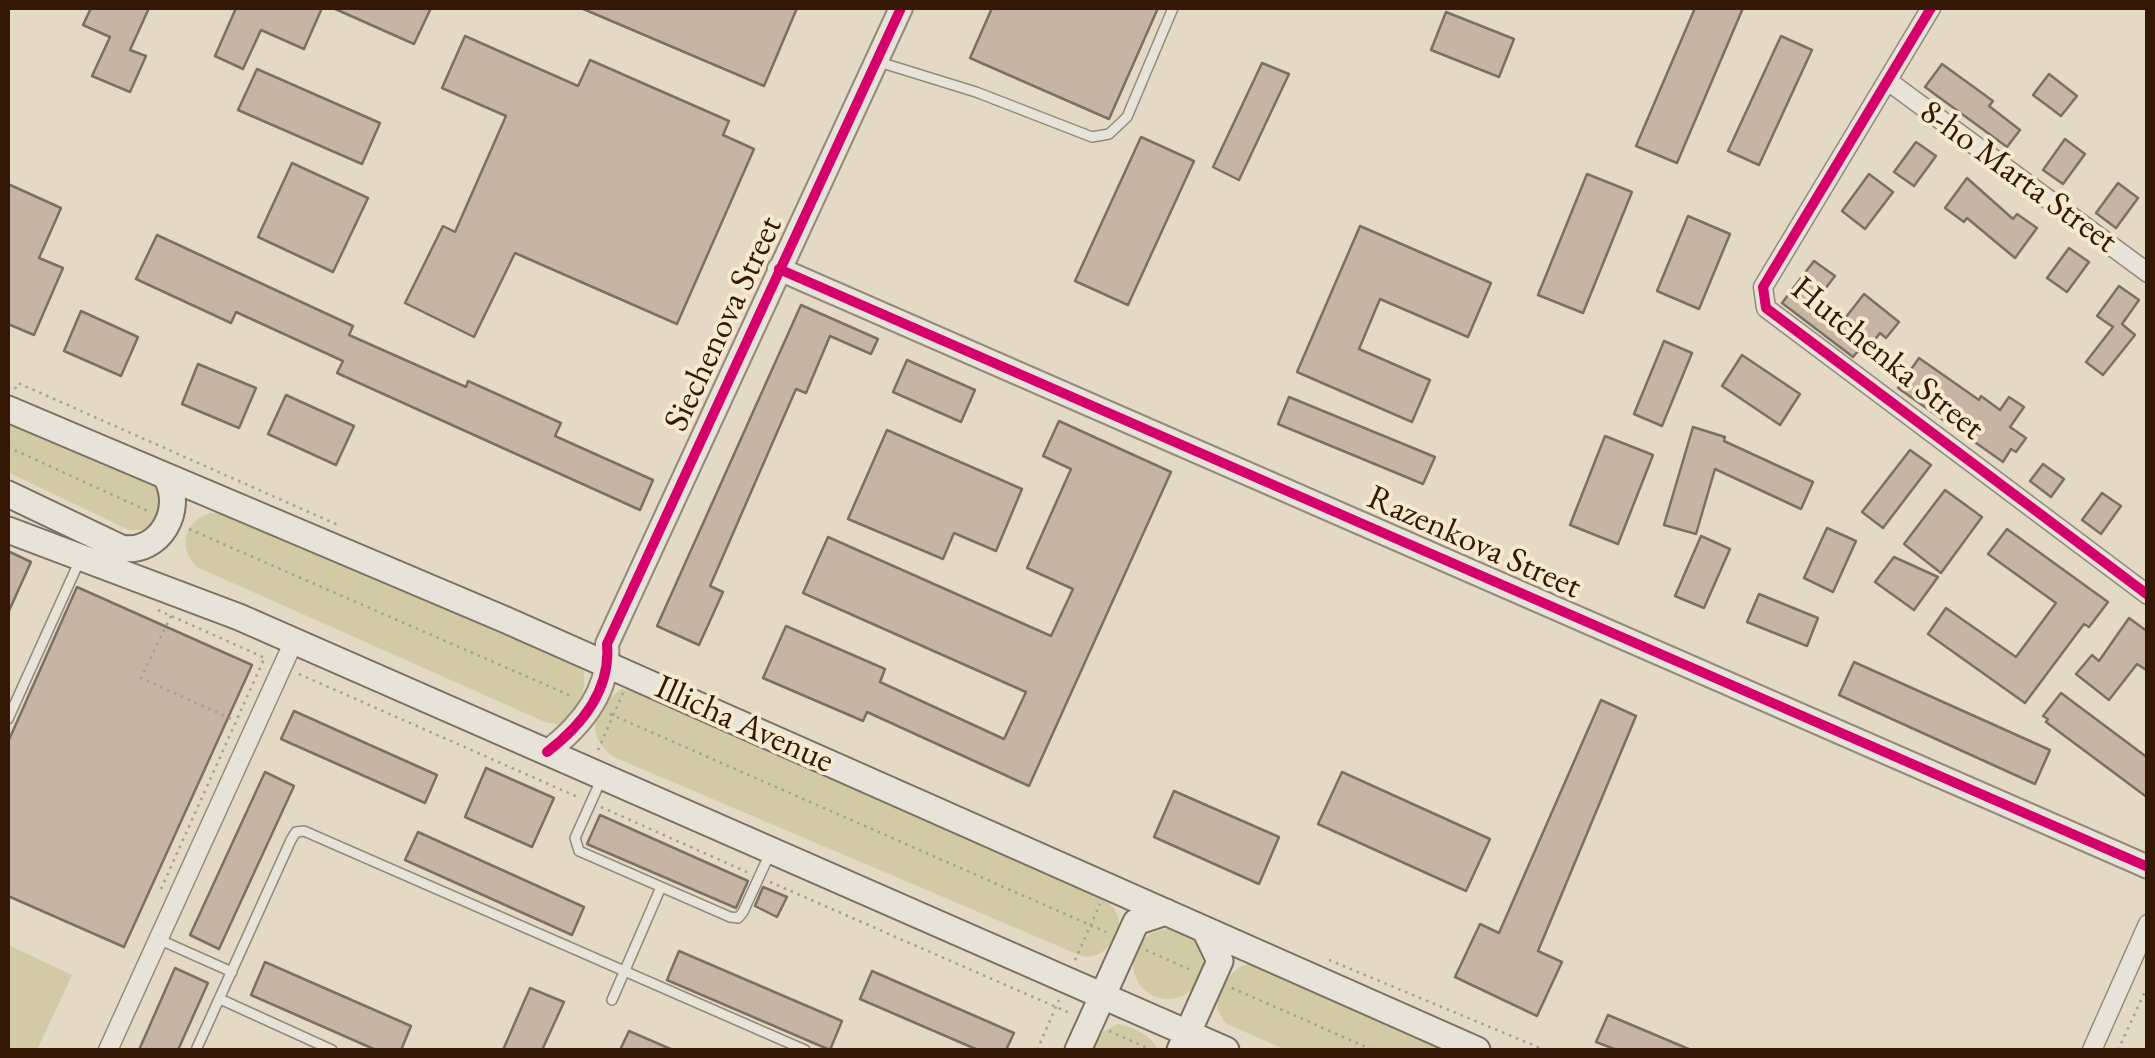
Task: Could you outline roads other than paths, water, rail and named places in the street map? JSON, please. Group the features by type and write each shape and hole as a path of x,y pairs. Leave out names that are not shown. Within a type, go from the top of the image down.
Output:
{"main road":[{"name":"Illicha Avenue","path":"8,409 620,670 1477,1050"},
{"path":"8,494 121,548 134,550 144,548 162,532 168,520 175,498 166,477"},
{"path":"8,511 239,617 1066,980 1184,1042 1226,1050"},
{"path":"8,530 239,617"},
{"path":"1078,1050 1136,922 1166,912"},
{"path":"1184,1042 1220,962 1205,930"}],"street":[{"name":"Siechenova Street","path":"547,752 603,711 620,670 607,644 902,8"},
{"name":"Hutchenka Street","path":"1931,8 1763,287 1766,308 2148,594"},
{"name":"8-ho Marta Street","path":"1888,81 2148,273"},
{"name":"Razenkova Street","path":"780,268 2148,868"},
{"path":"108,1050 294,641"},
{"path":"2092,1050 2148,924"}],"lane":[{"path":"877,61 976,92 1092,137 1109,134 1127,116 1173,8"},
{"path":"8,719 80,560"},
{"path":"595,774 591,803 575,838 580,851 738,918 771,851"},
{"path":"196,1050 291,840 296,832 304,831 805,1050"},
{"path":"612,1000 661,886"},
{"path":"158,939 232,972"},
{"path":"220,999 332,1050"}]}
